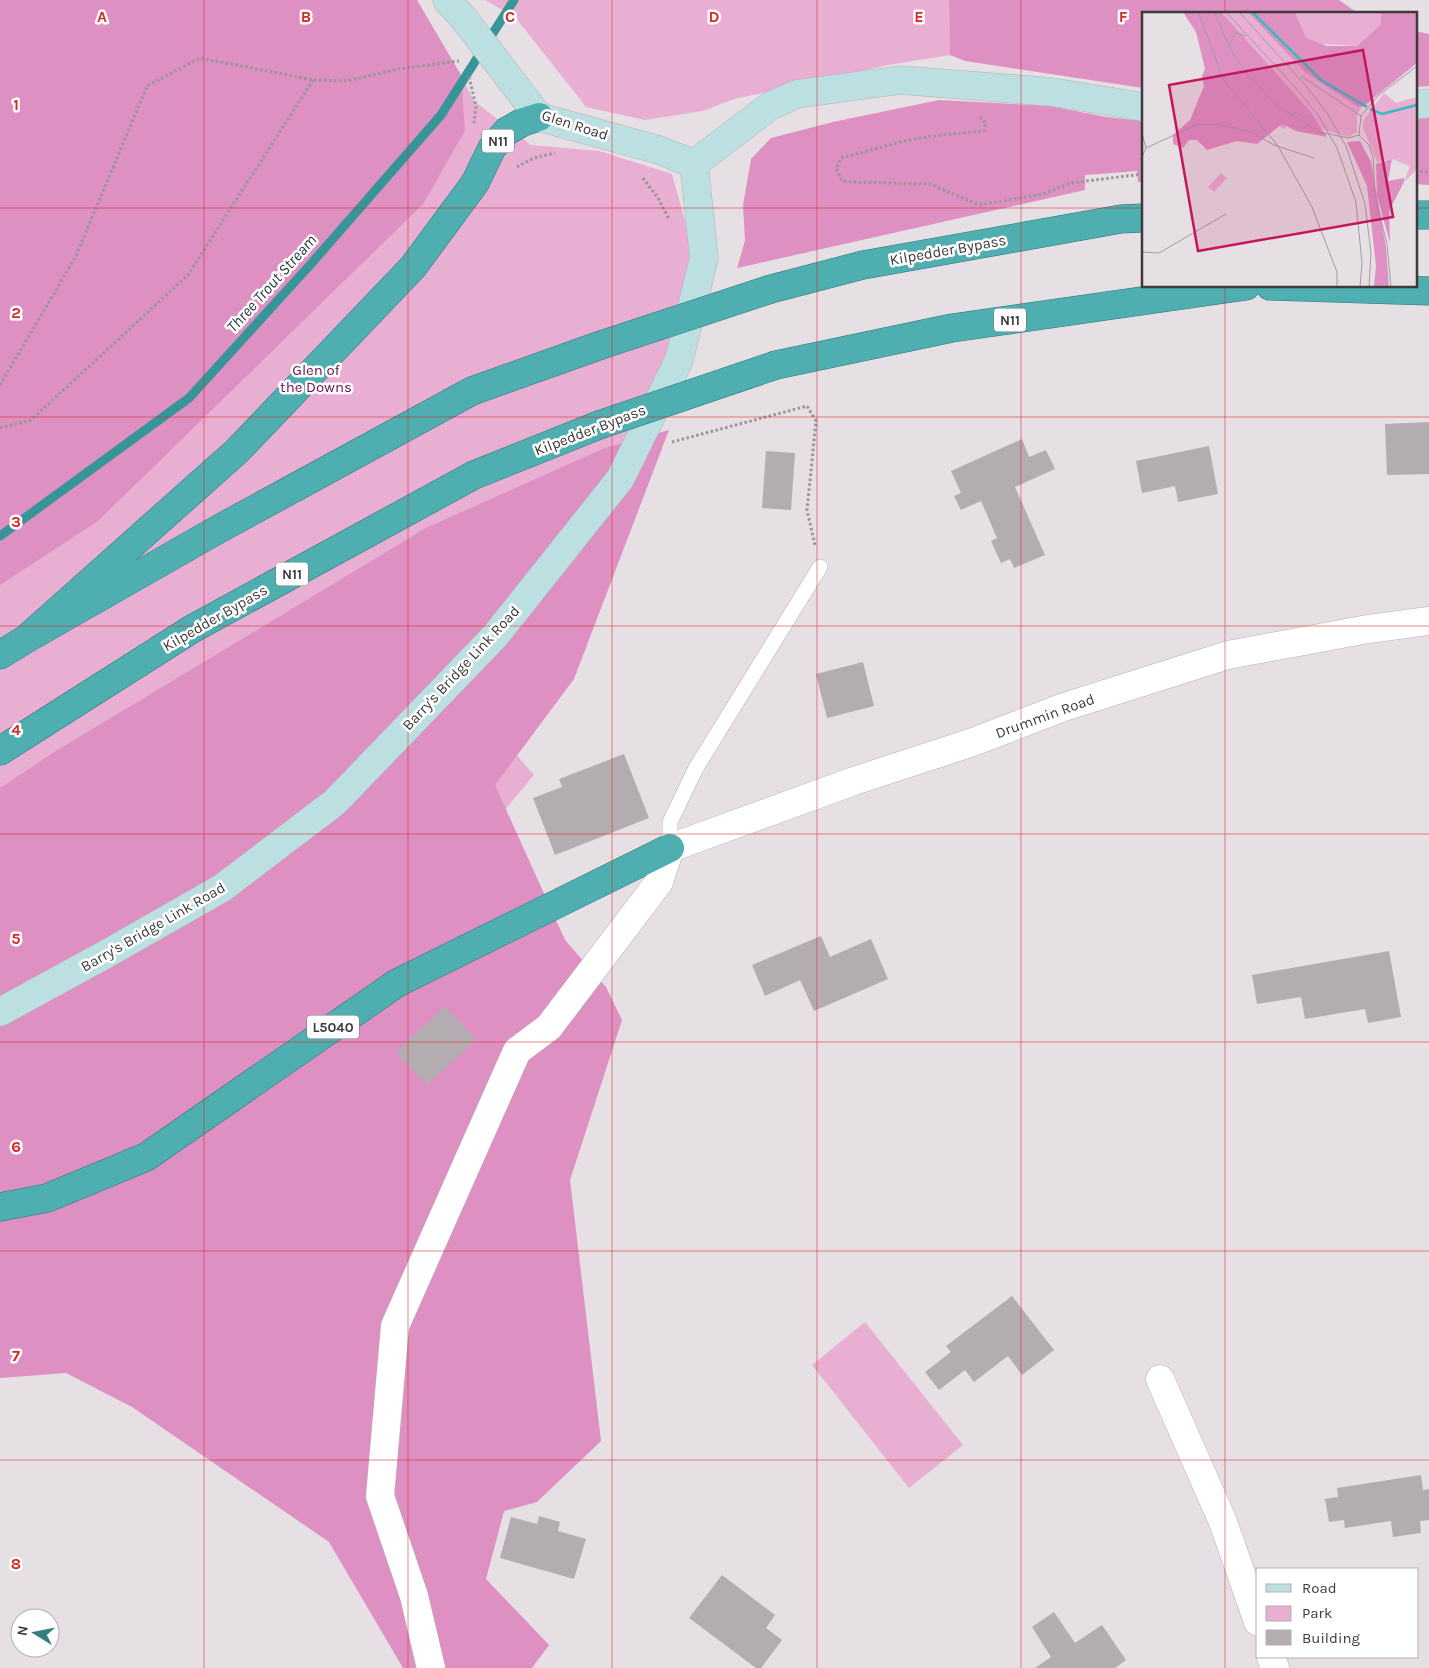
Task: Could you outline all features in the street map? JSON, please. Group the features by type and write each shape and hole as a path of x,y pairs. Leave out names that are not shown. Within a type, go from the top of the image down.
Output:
{"highway":[{"name":"N11","path":"0,656 26,639 237,450 413,267 475,184 492,148 507,131 523,122 539,117"},
{"path":"1416,215 1429,216"},
{"name":"Kilpedder Bypass","path":"26,639 217,530 472,392 601,345 771,289 863,265 1121,219 1142,218"},
{"name":"Kilpedder Bypass","path":"0,751 201,624 474,475 599,425 776,365 952,328 1232,288"},
{"path":"1334,288 1429,291"},
{"name":"L5040","path":"0,1207 47,1198 146,1157 396,983 670,848"}],"main road":[{"name":"Glen Road","path":"447,0 502,67 539,117 659,150 694,164"},
{"path":"694,164 770,106 797,94 900,80 1052,92 1142,107"},
{"path":"1416,105 1429,103"},
{"name":"Barry's Bridge Link Road","path":"0,1012 116,949 222,888 335,802 495,636 620,479 679,360 704,258 694,164"}],"street":[{"name":"Drummin Road","path":"670,848 854,781 973,742 1064,707 1219,658 1368,628 1429,620"},
{"path":"431,1668 414,1596 380,1496 395,1326 516,1051 549,1027 653,890 659,882 670,848"},
{"path":"1160,1379 1223,1522 1256,1616"}],"lane":[{"path":"670,848 670,822 696,768 820,567"}],"path":[{"path":"0,385 76,256 147,86 200,58 313,80 346,81 398,69 463,60"},
{"path":"0,428 31,420 188,276 313,80"},
{"path":"472,87 476,106 474,130"},
{"path":"977,113 986,124 984,131 941,134 908,140 840,158 836,169 842,181 930,184 979,205 1043,194 1072,183 1142,174"},
{"path":"475,184 491,186 534,158 559,152"},
{"path":"1416,171 1429,172"},
{"path":"638,175 645,180 658,198 671,226 701,227"},
{"path":"671,442 807,406 816,421 807,510 820,567"}],"green space":[{"path":"485,0 949,0 950,55 888,65 734,99 703,111 645,120 586,107 516,18"},
{"name":"Glen of the Downs","path":"455,65 474,101 531,145 599,151 672,174 695,257 655,425 471,703 534,775 498,818 100,1373 0,1346 0,249"},
{"path":"865,1322 963,1445 909,1488 812,1365"}],"shaded area":[{"path":"0,0 417,0 461,75 465,131 423,204 98,521 0,585"},
{"path":"949,0 1339,0 1356,12 1142,12 1142,88 965,61 950,55"},
{"path":"1416,31 1429,34 1429,86 1416,87"},
{"path":"939,100 1050,106 1106,117 1142,121 1142,182 1138,182 1137,171 1085,175 1085,190 737,268 745,241 743,205 751,159 771,138 833,122"},
{"path":"1429,118 1429,185 1416,184 1416,119"},
{"path":"669,430 574,679 495,785 565,940 606,987 622,1020 570,1180 601,1441 537,1502 504,1511 486,1579 549,1645 532,1668 403,1668 329,1542 132,1407 66,1373 0,1378 0,788 56,751 426,528 605,448"}],"building":[{"path":"1429,422 1429,474 1387,475 1385,424"},
{"path":"1022,439 1029,457 1046,450 1055,469 1015,487 1045,555 1014,568 1010,559 1001,563 991,541 997,538 981,501 961,510 954,496 961,493 951,471"},
{"path":"1209,446 1218,494 1178,502 1175,486 1142,493 1136,461"},
{"path":"766,451 795,453 791,510 762,508"},
{"path":"863,662 874,706 827,718 816,674"},
{"path":"624,754 649,818 555,855 533,798 562,787 559,779"},
{"path":"821,936 830,957 871,939 888,979 814,1011 800,980 765,996 752,965"},
{"path":"1389,951 1401,1017 1368,1023 1365,1009 1305,1019 1301,997 1257,1004 1252,975"},
{"path":"445,1006 476,1040 427,1085 396,1052"},
{"path":"1012,1296 1054,1350 1022,1375 1008,1356 974,1382 965,1370 939,1390 925,1372 951,1352 946,1346"},
{"path":"1421,1475 1423,1490 1429,1489 1429,1520 1420,1521 1421,1533 1393,1537 1391,1521 1345,1528 1344,1520 1329,1522 1325,1499 1338,1497 1337,1488"},
{"path":"539,1516 560,1522 558,1531 586,1539 574,1579 500,1558 511,1517 537,1524"},
{"path":"722,1575 775,1615 766,1628 782,1640 761,1668 756,1668 689,1618"},
{"path":"1054,1612 1075,1643 1102,1625 1126,1660 1115,1668 1035,1668 1051,1657 1032,1627"}],"waterway":[{"name":"Three Trout Stream","path":"0,536 189,398 310,265 441,115 514,0"}]}
